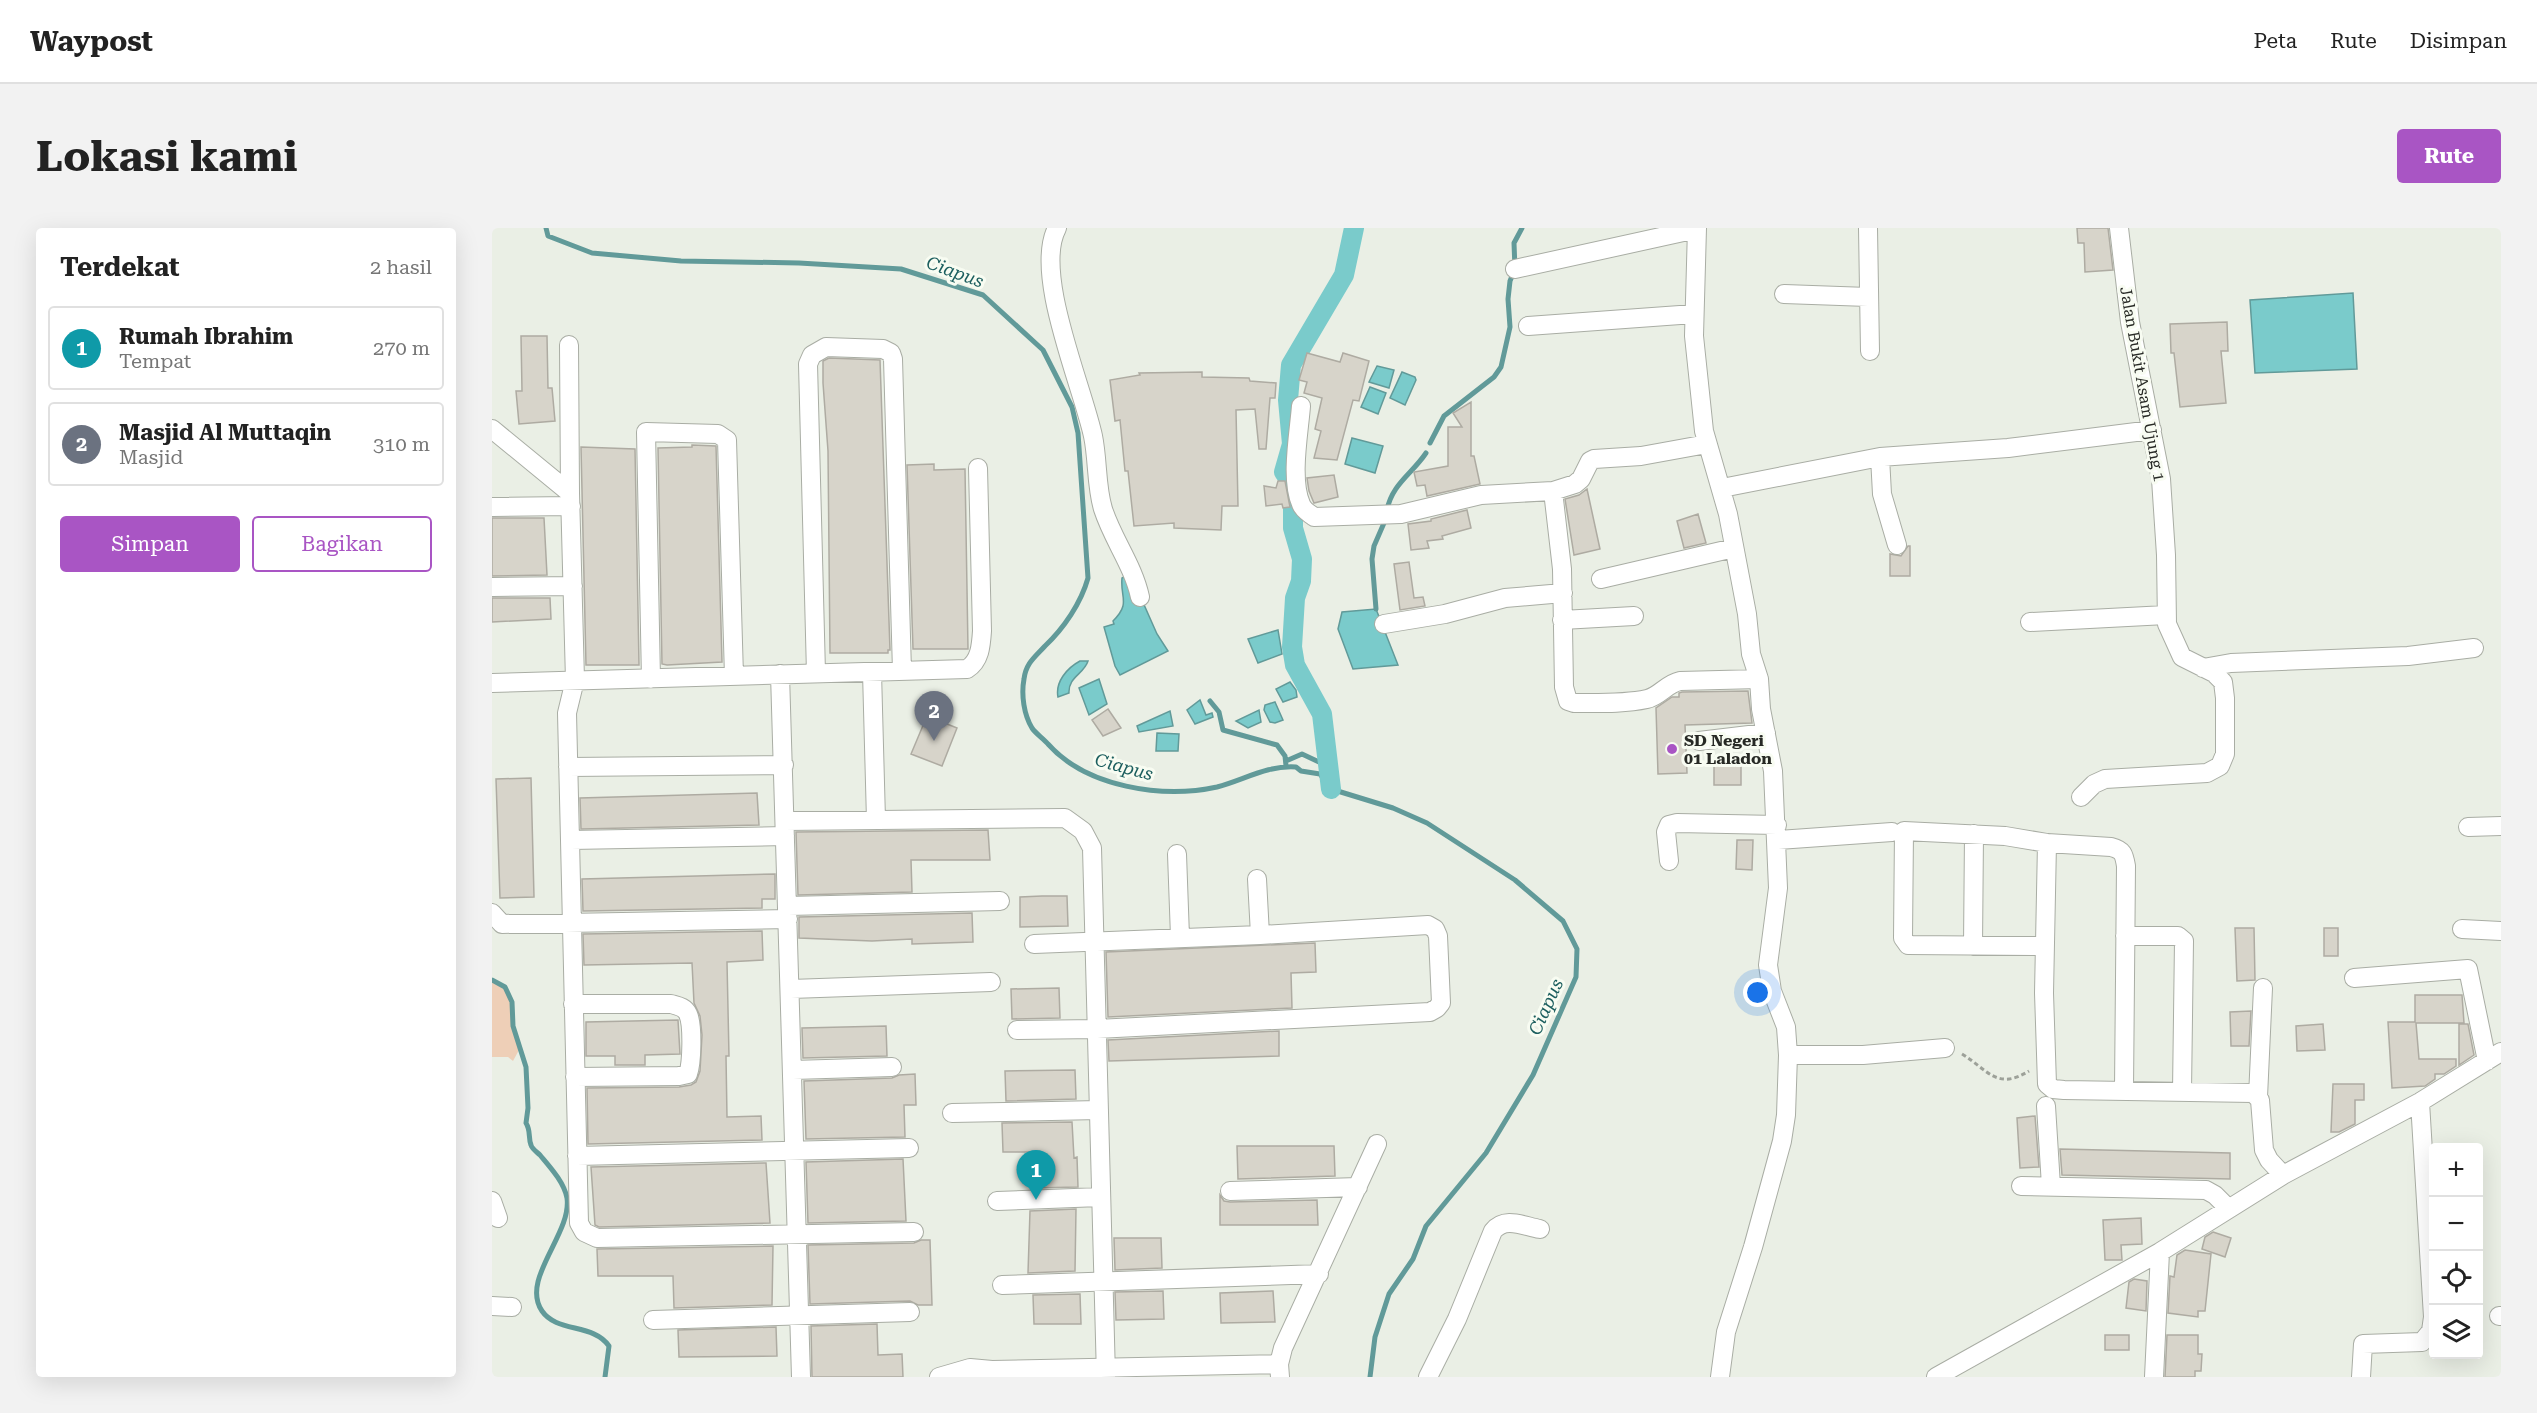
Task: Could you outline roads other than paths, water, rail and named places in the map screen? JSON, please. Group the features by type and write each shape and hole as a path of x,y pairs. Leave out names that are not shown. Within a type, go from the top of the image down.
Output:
{"street":[{"path":"1056,228 1052,236 1050,256 1054,294 1093,436 1102,506 1128,562 1140,597"},
{"path":"1515,269 1697,228 1695,362 1707,444 1722,488 1747,614 1751,654 1759,679 1761,709 1773,771 1778,832 1778,898 1768,965 1772,991 1786,1027 1788,1055 1786,1115 1782,1141 1753,1247 1726,1332 1720,1377"},
{"path":"1868,228 1870,351"},
{"name":"Jalan Bukit Asam Ujung 1","path":"2081,797 2094,784 2105,779 2193,775 2216,771 2225,754 2224,688 2220,677 2182,657 2175,644 2166,615 2162,479 2130,322 2119,228"},
{"path":"1784,294 1868,297"},
{"path":"1528,326 1694,314"},
{"path":"569,345 575,680 567,713 572,840 573,1004 579,1223 584,1232 597,1238 915,1232"},
{"path":"816,673 808,364 812,355 826,347 883,349 891,353 893,360 902,671"},
{"path":"1301,406 1296,472 1298,495 1302,507 1314,517 1401,514 1481,495 1553,491 1575,484 1581,479 1590,461 1594,459 1641,456 1707,444"},
{"path":"492,429 570,499"},
{"path":"1722,488 1880,457 2008,448 2152,430"},
{"path":"651,679 646,432 718,434 727,440 734,676"},
{"path":"1880,457 1882,494 1896,544"},
{"path":"492,683 967,669 974,664 979,655 982,632 978,468"},
{"path":"1553,491 1561,551 1565,696 1568,701 1574,704 1648,699 1670,683 1680,681 1759,679"},
{"path":"492,507 570,499"},
{"path":"1601,579 1734,548"},
{"path":"492,588 573,586"},
{"path":"1384,624 1445,614 1505,598 1563,593"},
{"path":"2030,622 2166,615"},
{"path":"1562,620 1634,616"},
{"path":"2203,668 2231,663 2408,656 2474,648"},
{"path":"872,672 876,819"},
{"path":"780,674 801,1377"},
{"path":"1699,741 1766,733"},
{"path":"568,767 784,765"},
{"path":"572,840 785,829 876,819 1065,818 1083,831 1092,848 1106,1373"},
{"path":"1669,861 1666,832 1669,825 1677,823 1778,832 1892,832"},
{"path":"2468,827 2501,826"},
{"path":"2045,946 1908,945 1904,938 1904,831 2026,837 2047,843 2120,849 2124,854 2126,866 2124,1090"},
{"path":"1973,946 1974,834"},
{"path":"2047,843 2045,946 2047,1084 2053,1089 2253,1093 2258,1097"},
{"path":"1177,854 1180,937"},
{"path":"1257,879 1260,935"},
{"path":"492,913 502,924 572,924 1000,901"},
{"path":"1017,1030 1097,1029 1430,1012 1441,1003 1438,936 1431,926 1418,924 1260,935 1034,944"},
{"path":"2462,930 2501,931"},
{"path":"2125,936 2178,936 2184,941 2182,1092"},
{"path":"1936,1377 2160,1252 2283,1175 2420,1102 2494,1057 2468,969 2354,978"},
{"path":"790,989 991,982"},
{"path":"2263,988 2258,1097 2264,1150 2269,1160 2283,1175"},
{"path":"573,1004 671,1004 681,1006 687,1012 690,1021 691,1060 688,1074 575,1077"},
{"path":"1788,1055 1844,1056 1946,1048"},
{"path":"793,1070 892,1066"},
{"path":"2361,1377 2363,1344 2422,1342 2431,1331 2433,1317 2420,1102"},
{"path":"2046,1106 2051,1186"},
{"path":"952,1113 1099,1110"},
{"path":"939,1377 970,1368 1106,1373 1280,1370 1283,1348 1377,1144"},
{"path":"577,1156 909,1148"},
{"path":"1230,1191 1358,1186"},
{"path":"2021,1186 2206,1190 2215,1195 2229,1209"},
{"path":"998,1201 1100,1197"},
{"path":"492,1201 498,1218"},
{"path":"1428,1377 1457,1319 1493,1231 1499,1224 1506,1222 1540,1229"},
{"path":"2154,1377 2160,1252"},
{"path":"1002,1285 1319,1274"},
{"path":"492,1306 512,1306"},
{"path":"653,1320 910,1312"}],"water":[{"path":"2353,293 2357,369 2255,373 2250,300"},
{"path":"1377,366 1394,370 1389,388 1369,382"},
{"path":"1402,372 1415,377 1416,380 1405,405 1390,398"},
{"path":"1370,387 1386,393 1378,414 1361,407"},
{"path":"1352,438 1383,446 1375,473 1345,464"},
{"path":"1124,577 1141,598 1157,634 1168,651 1120,675 1115,666 1104,627 1114,624 1113,621 1122,610 1124,600 1122,578"},
{"path":"1376,609 1398,665 1353,669 1338,629 1342,612"},
{"path":"1278,630 1282,654 1258,663 1248,639"},
{"path":"1080,661 1088,661 1071,683 1069,693 1058,697 1058,686 1063,676"},
{"path":"1099,679 1107,704 1089,715 1079,688"},
{"path":"1290,682 1296,690 1297,697 1283,702 1276,689"},
{"path":"1200,700 1206,715 1212,713 1213,717 1195,724 1187,710"},
{"path":"1275,702 1283,720 1275,723 1270,722 1264,710 1265,705"},
{"path":"1259,710 1261,722 1248,728 1236,721"},
{"path":"1170,711 1173,726 1139,732 1137,726"},
{"path":"1157,733 1179,734 1178,751 1156,751"}],"waterway":[{"name":"Ciapus","path":"546,228 548,236 592,253 681,261 799,263 901,269 983,295 1043,350 1072,407 1078,433 1088,578 1071,615 1032,661 1025,673 1024,705 1029,723 1035,732 1064,759 1083,771 1104,780 1149,790 1196,790 1217,787 1275,768 1285,767 1296,767 1301,771 1320,774 1331,789 1393,808 1427,823 1515,880 1563,921 1577,949 1576,977 1533,1075 1486,1153 1426,1226 1413,1259 1389,1294 1375,1337 1370,1377"},
{"path":"1331,789 1322,714 1295,665 1292,647 1295,598 1301,581 1302,559 1293,528 1293,484 1284,472 1292,444 1288,400 1291,365 1344,275 1354,228"},
{"path":"1430,443 1444,416 1494,377 1501,367 1510,327 1508,299 1510,281 1515,269 1514,243 1522,228"},
{"path":"1387,510 1393,493 1426,453"},
{"path":"1376,609 1372,559 1374,546 1384,523"},
{"path":"1210,701 1219,712 1223,730 1277,745 1285,756 1286,766"},
{"path":"1286,761 1302,754 1319,762 1329,771"},
{"path":"492,980 505,987 512,1002 513,1026 526,1067 528,1108 526,1123 531,1145 556,1175 567,1198 562,1226 537,1285 537,1298 542,1311 549,1318 557,1323 594,1334 609,1346 605,1377"}],"place":[{"name":"Masjid Al Muttaqin","path":"934,741"},
{"name":"SD Negeri 01 Laladon","path":"1672,749"},
{"name":"Rumah Ibrahim","path":"1036,1200"}]}
